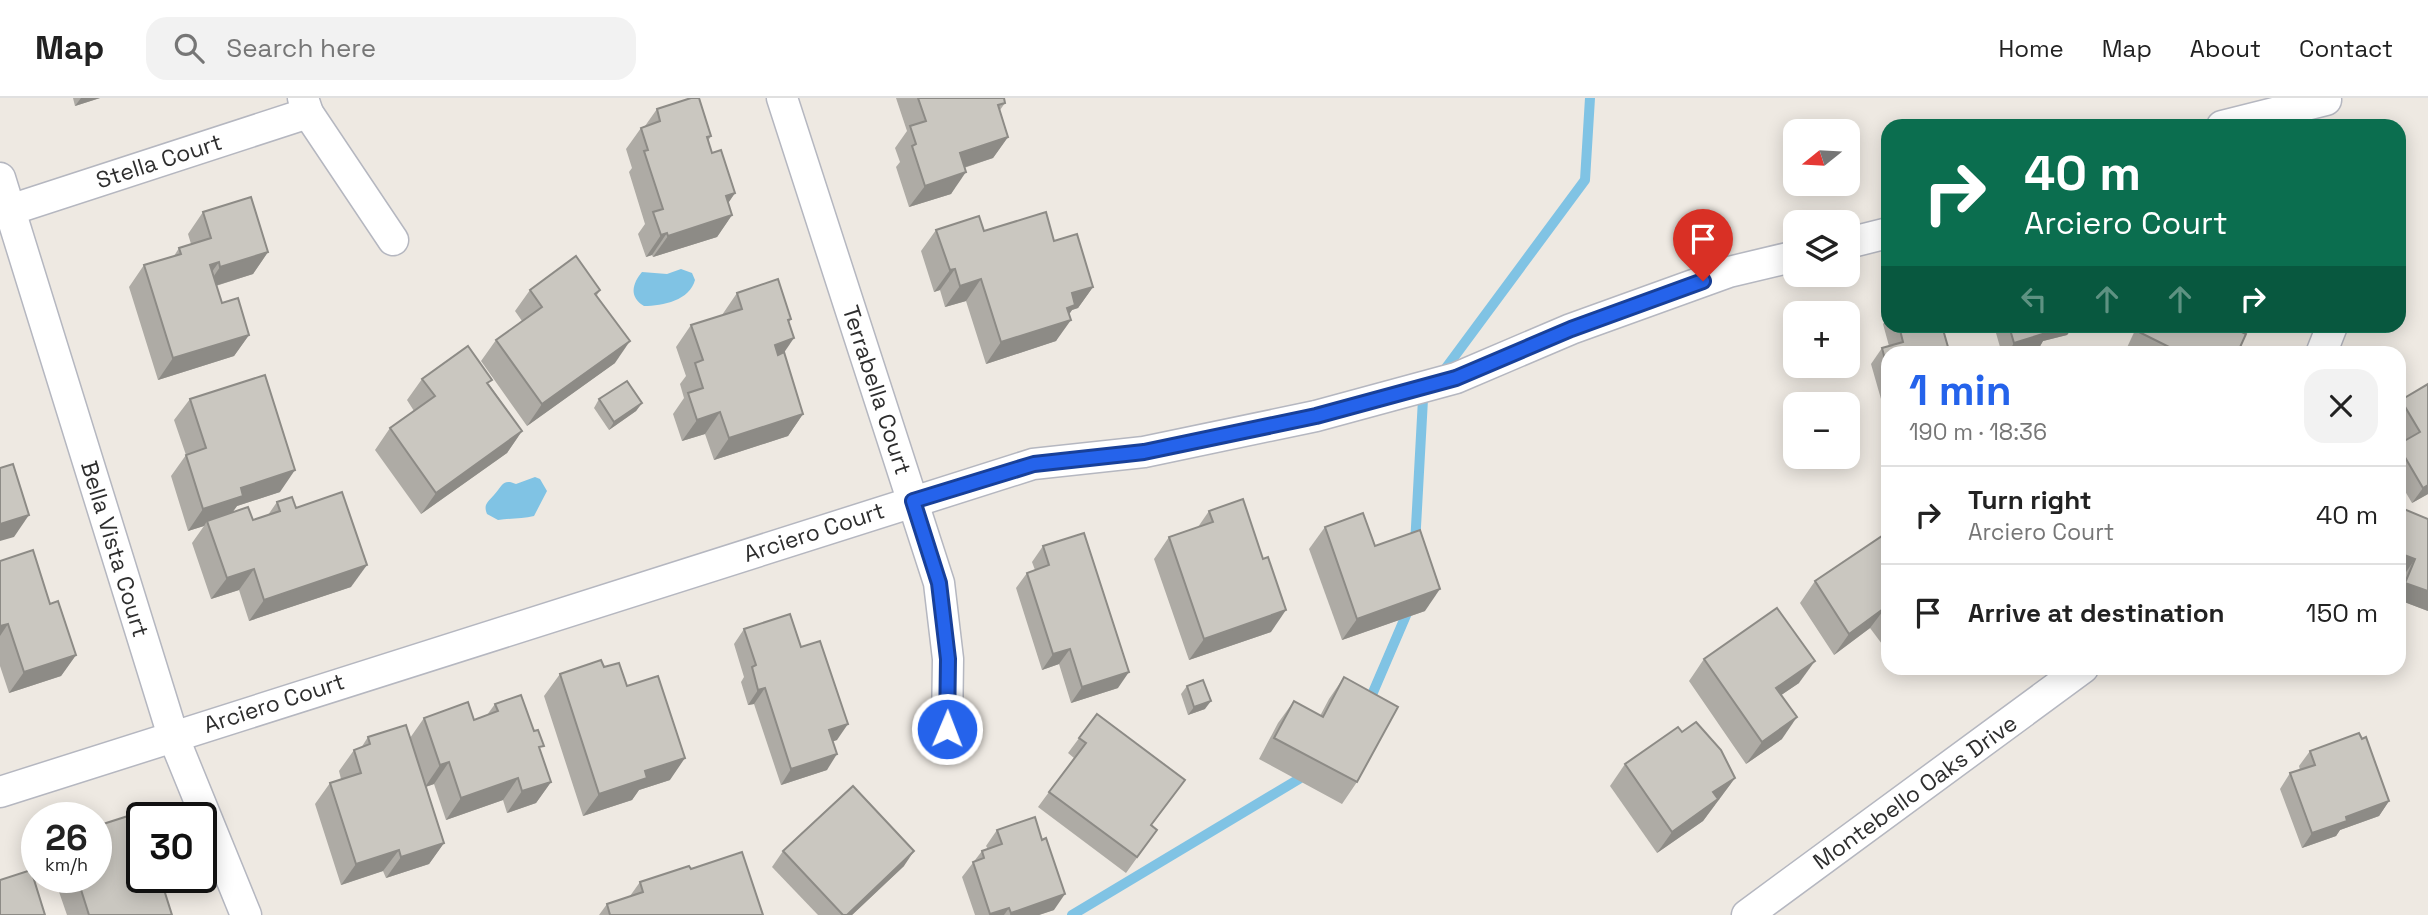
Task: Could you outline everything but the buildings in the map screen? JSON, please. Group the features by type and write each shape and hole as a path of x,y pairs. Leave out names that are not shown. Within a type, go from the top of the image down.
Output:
{"street":[{"name":"Terrabella Court","path":"782,98 939,583 948,659 947,729"},
{"name":"Stella Court","path":"10,209 306,105 393,240"},
{"path":"2263,119 2328,108"},
{"name":"Bella Vista Court","path":"0,178 173,736 246,915"},
{"path":"1860,240 1881,235"},
{"name":"Arciero Court","path":"0,792 1034,464 1157,450 1316,416 1456,378 1571,329 1729,272 1783,259"},
{"name":"Montebello Oaks Drive","path":"1747,915 2073,675"}],"water":[{"path":"681,269 692,273 695,280 682,297 659,305 644,306 636,299 634,286 642,272 667,274"},
{"path":"535,477 540,479 547,491 534,516 498,520 487,514 487,503 503,484 516,484"}],"waterway":[{"path":"1440,376 1585,180 1590,98"},
{"path":"1415,545 1423,399 1428,392"},
{"path":"1368,704 1410,606"},
{"path":"1072,915 1299,779 1305,772"}],"route":[{"path":"947,729 948,659 939,583 913,501 1034,464 1144,452 1316,416 1456,378 1571,329 1703,281"}]}
